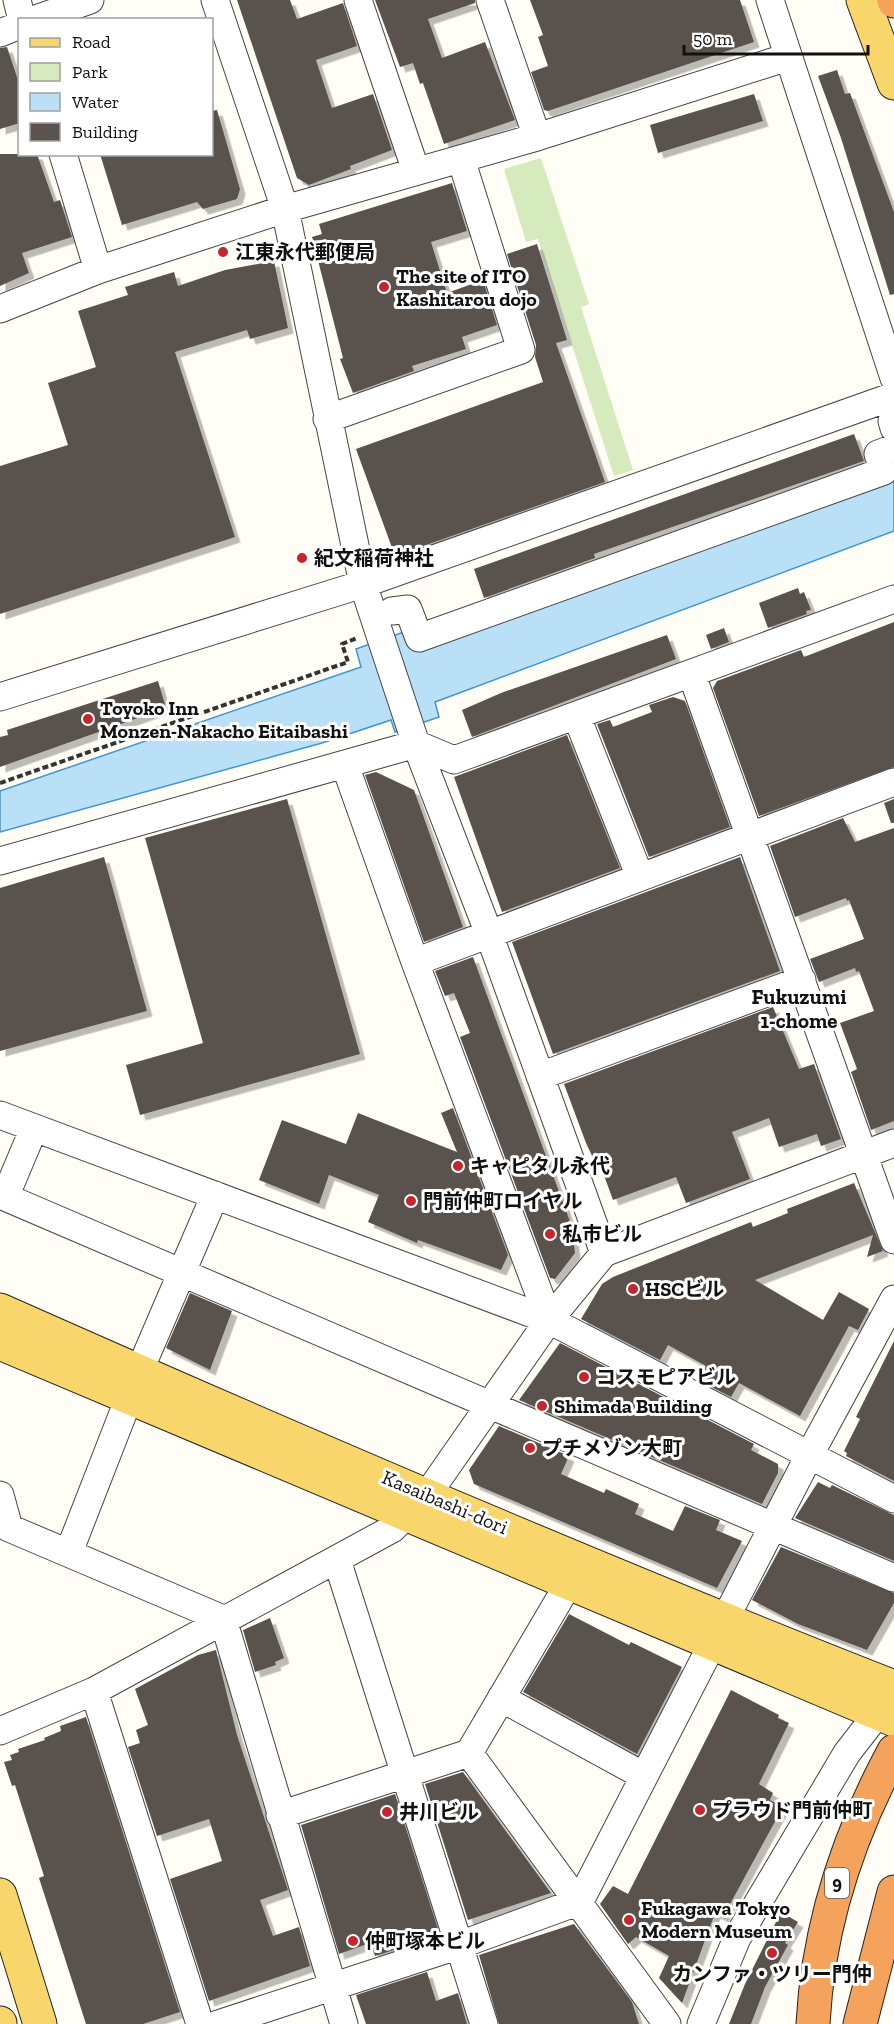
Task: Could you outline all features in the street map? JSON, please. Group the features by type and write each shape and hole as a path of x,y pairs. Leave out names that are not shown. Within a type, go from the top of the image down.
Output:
{"highway":[{"name":"9","path":"813,2024 819,1961 834,1892 861,1818 894,1751"},
{"path":"834,1892 894,1795"},
{"path":"860,2024 894,1892"}],"main road":[{"path":"863,0 894,83"},
{"path":"887,0 894,20"},
{"name":"Kasaibashi-dori","path":"0,1310 134,1385"},
{"name":"Kasaibashi-dori","path":"0,1343 134,1385 718,1633 891,1703"},
{"path":"0,1895 40,2024"}],"street":[{"path":"16,0 21,18"},
{"path":"39,18 90,0"},
{"path":"215,0 285,209 373,636 414,735 489,934 604,1253"},
{"path":"358,0 416,171"},
{"path":"490,0 537,137"},
{"path":"770,0 894,378"},
{"path":"0,33 18,25"},
{"path":"0,309 98,270 285,209 537,137 788,57"},
{"path":"64,156 98,270"},
{"path":"327,419 521,350 461,159"},
{"path":"0,697 893,415"},
{"path":"392,611 408,609 419,638 884,471 878,454 894,448"},
{"path":"414,735 454,760 578,717 894,599"},
{"path":"692,675 894,1240"},
{"path":"578,717 640,877"},
{"path":"0,861 345,765 414,735"},
{"path":"345,765 415,962 549,1320"},
{"path":"415,962 894,782"},
{"path":"540,1076 802,980"},
{"path":"0,1115 549,1320 894,1499"},
{"path":"34,1128 5,1197 894,1578"},
{"path":"0,1731 94,1691 223,1619 379,1538 417,1505 549,1320 604,1253 894,1143"},
{"path":"69,1552 134,1385 215,1195"},
{"path":"218,2024 457,1946 580,1901 810,1454 894,1299"},
{"path":"0,1495 9,1528 223,1619"},
{"path":"337,1560 407,1775 457,1946 484,2024"},
{"path":"280,1815 469,1753 576,1572"},
{"path":"223,1619 344,2024"},
{"path":"94,1691 200,2024"},
{"path":"501,1698 644,1776"},
{"path":"701,2024 737,1938 847,1753 891,1703"},
{"path":"469,1753 580,1901 667,2024"}],"path":[{"path":"0,783 348,662 342,644 373,636"}],"green space":[{"path":"541,158 589,304 581,307 633,470 614,476 538,239 526,242 504,169"}],"water":[{"path":"894,458 894,531 435,702 439,717 395,732 391,720 322,743 0,832 0,791 361,667 356,649"}],"building":[{"path":"237,0 290,0 297,19 343,3 357,46 316,60 332,108 373,94 392,150 309,185 297,178"},
{"path":"375,0 475,0 475,3 428,19 442,58 485,42 515,120 444,144 423,83 420,84 413,63 400,67"},
{"path":"530,0 740,0 754,42 548,111 544,110 531,72 548,66 538,37 543,35"},
{"path":"7,47 18,80 18,124 0,129 0,48"},
{"path":"837,70 845,94 850,93 894,212 894,294 890,295 841,138 818,76"},
{"path":"754,94 763,121 658,153 650,125"},
{"path":"217,110 240,189 237,199 203,209 197,202 122,225 101,156 213,156 213,111"},
{"path":"0,154 38,156 54,202 60,200 72,237 22,253 29,273 0,286"},
{"path":"452,183 467,231 431,242 447,293 483,280 497,325 462,337 466,349 412,366 414,371 353,393 340,359 343,358 312,237 322,234 319,224"},
{"path":"537,244 567,340 556,343 605,482 395,556 356,449 543,382 535,357 536,345 507,254"},
{"path":"274,261 288,328 250,339 247,330 175,352 235,537 0,614 0,466 68,445 48,383 96,367 78,311 128,295 125,287 174,272 178,286 225,270"},
{"path":"854,434 864,461 594,554 595,558 484,598 474,569"},
{"path":"798,588 800,594 804,592 811,610 806,611 807,614 768,628 759,603"},
{"path":"894,622 894,767 759,816 713,688 717,681 801,650 804,657"},
{"path":"724,628 729,642 711,649 706,635"},
{"path":"667,635 676,659 472,737 462,710 501,693"},
{"name":"Toyoko Inn Monzen-Nakacho Eitaibashi","path":"158,681 166,708 0,767 0,737 8,735 7,730"},
{"path":"673,697 685,701 730,827 649,857 597,724 610,720 613,727 652,712 649,705"},
{"path":"567,735 620,868 502,912 454,777"},
{"path":"376,772 414,790 463,927 424,942 365,775"},
{"path":"287,799 360,1054 140,1115 126,1065 203,1043 145,838"},
{"path":"894,799 894,823 891,823 884,803"},
{"path":"843,818 855,842 894,828 894,1121 871,1130 851,1072 857,1069 840,1023 874,1011 859,971 856,972 855,968 819,982 810,959 864,939 849,900 847,901 846,898 795,917 770,846"},
{"path":"104,857 147,1011 0,1051 0,888"},
{"path":"740,857 780,971 553,1054 512,942"},
{"path":"473,957 572,1227 575,1253 555,1279 550,1278 460,1037 470,1033 454,993 445,996 435,971"},
{"path":"773,1007 799,1069 814,1064 841,1139 821,1146 817,1134 779,1147 769,1118 732,1132 750,1179 686,1203 676,1177 613,1200 598,1159 594,1160 586,1143 564,1084"},
{"path":"453,1108 508,1255 501,1270 418,1240 417,1243 368,1222 379,1195 329,1175 319,1204 259,1180 282,1120 346,1144 358,1113 457,1152 441,1113"},
{"path":"854,1183 883,1251 867,1257 873,1235 755,1280 823,1320 839,1292 869,1309 858,1330 849,1326 800,1416 739,1383 731,1397 698,1380 706,1366 668,1345 660,1360 581,1319 602,1284 613,1277 751,1222 753,1227 788,1213 787,1209"},
{"path":"190,1293 232,1311 210,1370 166,1348"},
{"path":"894,1341 894,1481 846,1456 847,1453 844,1451 860,1419 856,1417"},
{"path":"560,1343 754,1444 751,1450 778,1464 778,1473 762,1504 519,1400"},
{"path":"499,1426 569,1456 561,1474 604,1493 606,1489 639,1504 635,1514 673,1531 685,1506 720,1520 716,1530 742,1541 717,1588 474,1484 469,1470"},
{"path":"818,1482 830,1488 832,1485 894,1515 894,1561 795,1518"},
{"path":"781,1547 894,1593 894,1603 867,1650 798,1624 752,1600"},
{"path":"569,1614 629,1645 631,1642 682,1667 637,1754 523,1692"},
{"path":"270,1618 284,1658 275,1662 276,1665 255,1672 243,1630"},
{"path":"216,1650 237,1735 288,1890 260,1900 273,1936 299,1927 310,1966 209,2001 170,1879 222,1861 209,1819 157,1836 128,1747 140,1743 136,1730 148,1725 135,1689 198,1655"},
{"path":"731,1690 779,1715 778,1718 789,1723 759,1784 773,1793 770,1800 783,1807 723,1917 715,1913 682,2003 659,1978 669,1956 636,1937 628,1944 600,1904 613,1886 628,1894"},
{"path":"86,1717 180,2012 143,2024 86,2024 39,1878 44,1876 15,1785 12,1786 4,1762 12,1760 10,1755 19,1752 18,1749 45,1740 44,1738 61,1731 60,1726"},
{"path":"463,1772 551,1893 468,1920 425,1784"},
{"path":"395,1794 438,1929 415,1937 416,1943 375,1956 370,1943 339,1954 301,1825"},
{"path":"781,1912 798,1922 785,1943 788,1945 765,1987 751,2024 729,2024 745,1984"},
{"path":"574,1924 632,2002 639,2024 499,2024 479,1955"},
{"path":"427,1972 436,2001 458,1993 467,2024 366,2024 356,1995"}],"place":[{"name":"江東永代郵便局","path":"223,252"},
{"name":"The site of ITO Kashitarou dojo","path":"384,287"},
{"name":"紀文稲荷神社","path":"302,558"},
{"name":"Toyoko Inn Monzen-Nakacho Eitaibashi","path":"88,719"},
{"name":"キャピタル永代","path":"458,1166"},
{"name":"門前仲町ロイヤル","path":"411,1201"},
{"name":"私市ビル","path":"550,1234"},
{"name":"HSCビル","path":"633,1289"},
{"name":"コスモピアビル","path":"584,1377"},
{"name":"Shimada Building","path":"542,1406"},
{"name":"プチメゾン大町","path":"530,1448"},
{"name":"プラウド門前仲町","path":"700,1810"},
{"name":"井川ビル","path":"387,1812"},
{"name":"Fukagawa Tokyo Modern Museum","path":"629,1920"},
{"name":"仲町塚本ビル","path":"353,1941"},
{"name":"カンファ・ツリー門仲","path":"772,1953"}],"district":[{"name":"Fukuzumi 1-chome","path":"799,1008"}]}
